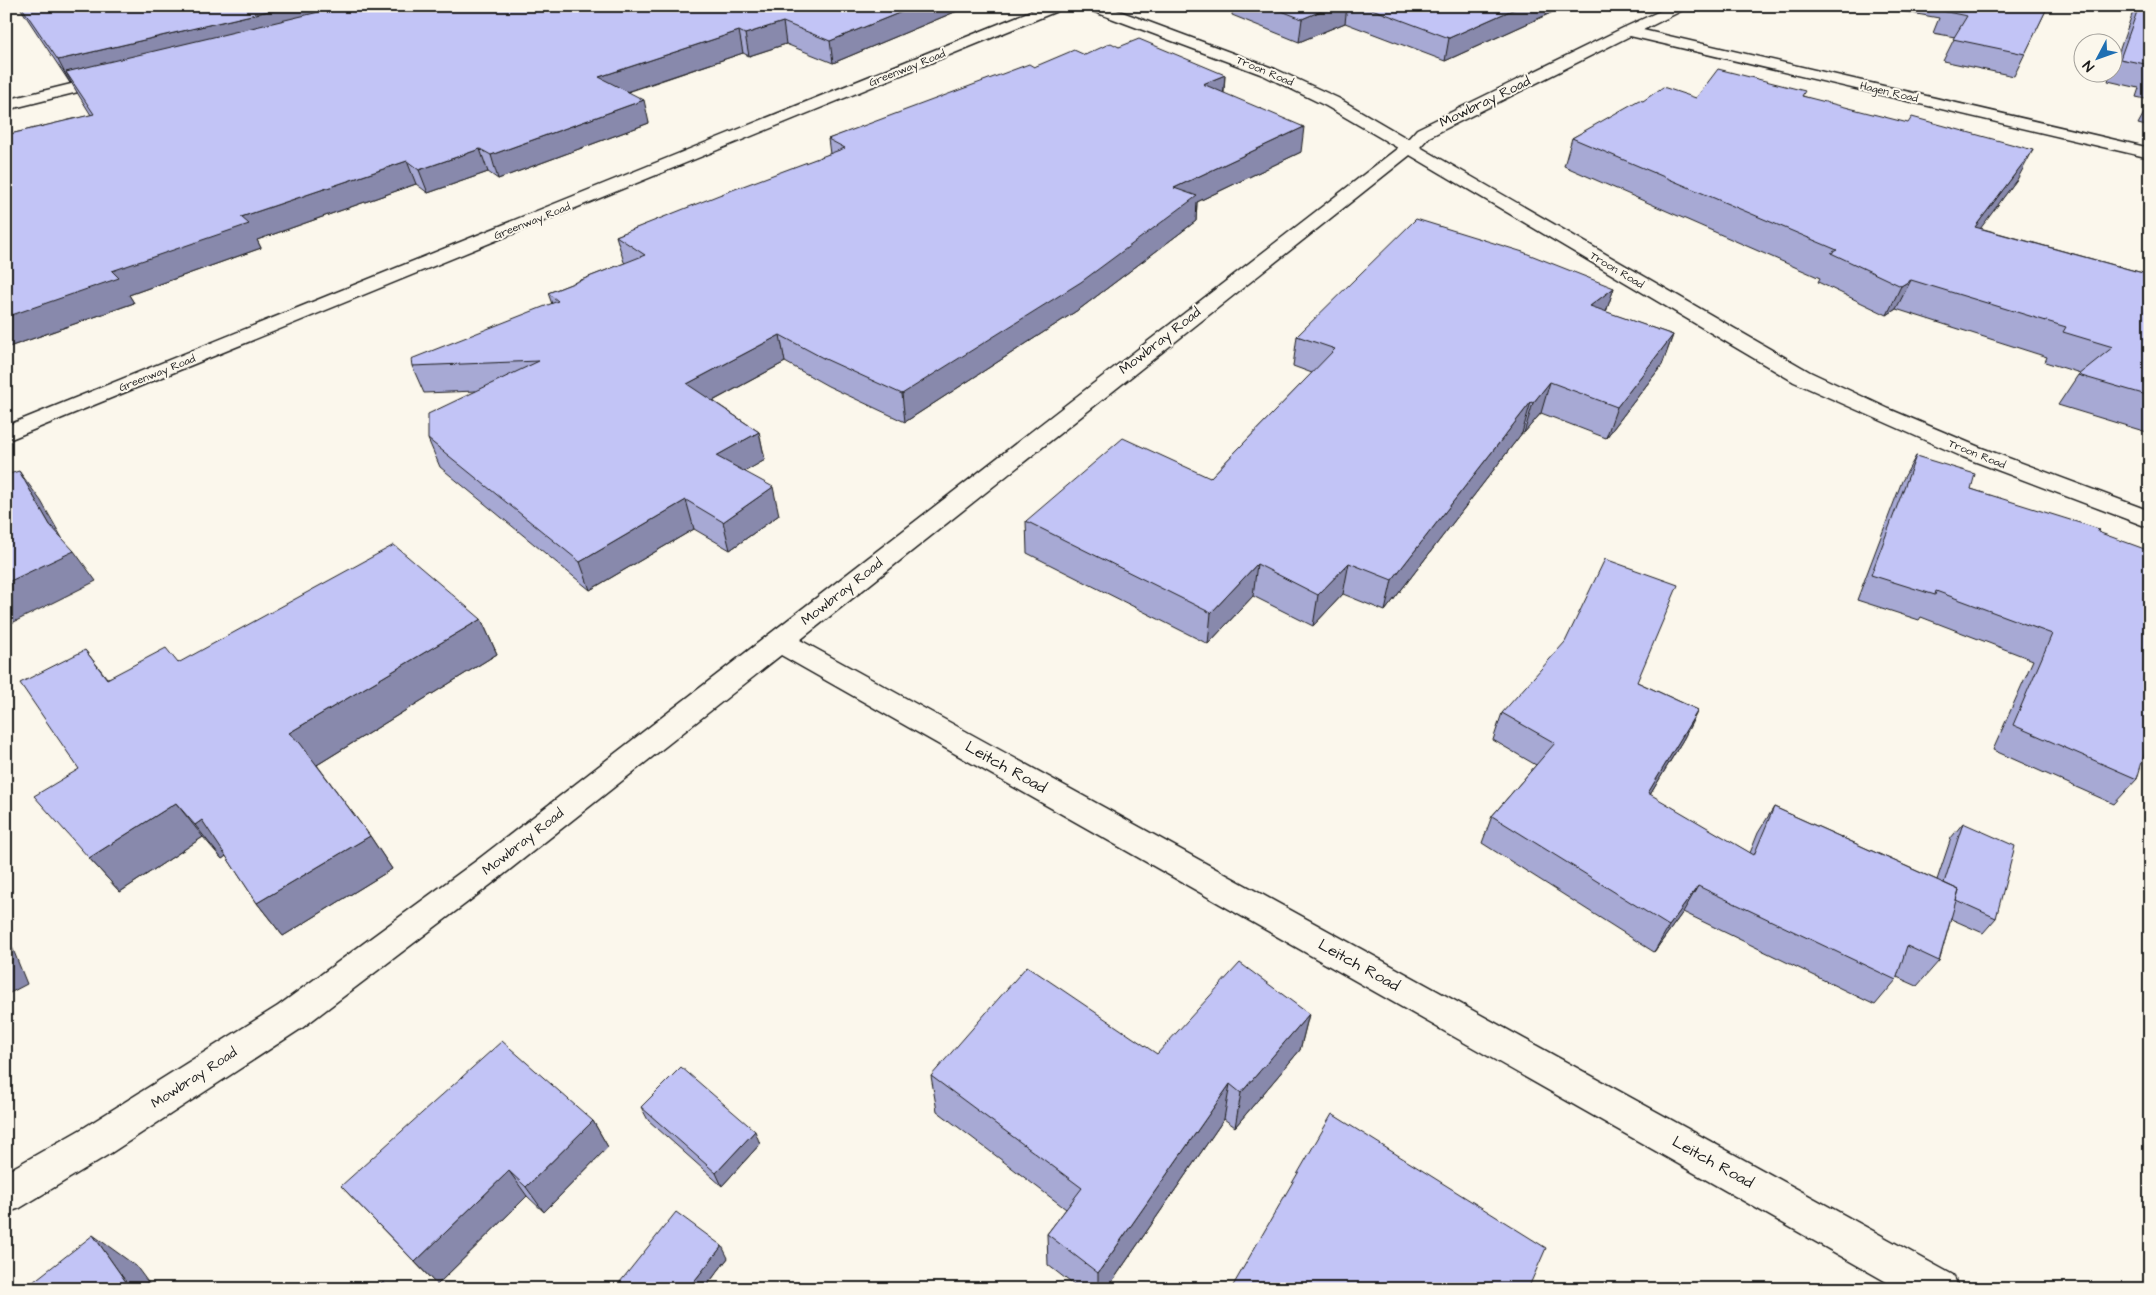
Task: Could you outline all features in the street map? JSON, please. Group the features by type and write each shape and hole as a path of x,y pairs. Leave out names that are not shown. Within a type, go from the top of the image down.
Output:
{"street":[{"name":"Greenway Road","path":"6,434 1057,6"},
{"name":"Troon Road","path":"1092,6 1269,72 1332,102 1802,377 1962,449 2150,520"},
{"name":"Mowbray Road","path":"6,1194 98,1140 290,1017 487,870 1410,147 1423,133 1628,31 1684,6"},
{"name":"Hagen Road","path":"1628,31 2150,154"},
{"path":"6,105 131,74"},
{"name":"Leitch Road","path":"779,641 1939,1289"}],"building":[{"path":"21,6 290,6 58,60"},
{"path":"344,6 916,6 830,41 783,22 745,34 739,31 599,77 644,100 491,155 480,149 419,170 407,161 241,217 249,224 112,271 119,278 6,317 6,135 94,114 66,72"},
{"path":"1269,6 1333,6 1302,19"},
{"path":"1364,6 1521,6 1449,38"},
{"path":"1945,6 2048,6 2025,54 1953,39 1967,16 1942,11"},
{"path":"2139,6 2150,6 2150,65 2124,60 2124,48"},
{"path":"1139,39 1225,75 1203,84 1304,127 1174,188 1197,196 1081,282 902,394 823,358 780,335 687,384 759,432 716,456 773,487 723,522 686,500 580,562 428,439 428,414 539,361 412,366 411,359 558,301 548,293 645,255 616,236 845,148 828,139 1029,64 1034,67 1074,50 1085,55 1111,43 1119,47"},
{"path":"1718,69 1805,91 1802,96 1908,123 1912,117 2033,150 1975,227 2150,275 2150,396 2078,375 2113,347 2063,332 2066,327 1911,280 1901,286 1831,253 1837,250 1572,138 1639,100 1643,101 1663,87 1696,98"},
{"path":"1416,219 1523,252 1614,288 1590,306 1673,335 1617,407 1550,382 1533,403 1531,402 1392,580 1349,563 1318,595 1257,564 1211,613 1026,521 1123,438 1210,478 1335,349 1297,336"},
{"path":"1916,456 1975,474 1971,489 2099,529 2098,532 2150,551 2150,735 2137,779 2013,725 2052,634 1936,591 1935,595 1871,575"},
{"path":"19,471 50,525 74,551 6,583 6,475"},
{"path":"394,545 481,619 289,733 300,743 370,836 257,903 202,820 195,825 176,803 89,858 34,796 79,769 20,683 85,650 107,679 166,648 178,663"},
{"path":"1605,559 1678,585 1637,682 1698,710 1648,793 1754,855 1774,807 1959,890 1939,961 1907,946 1896,980 1698,886 1669,926 1492,816 1555,743 1502,713 1565,642"},
{"path":"1963,823 2015,846 1996,918 1956,900 1959,890 1944,883"},
{"path":"1240,963 1309,1014 1241,1093 1230,1084 1098,1273 1047,1234 1082,1188 931,1076 1027,966 1157,1054"},
{"path":"502,1041 593,1121 526,1187 509,1171 415,1262 341,1186"},
{"path":"681,1067 755,1131 716,1173 641,1107"},
{"path":"1332,1114 1546,1248 1528,1289 1231,1289"},
{"path":"676,1212 722,1246 688,1289 629,1289 620,1282"},
{"path":"93,1235 131,1289 24,1289"},
{"path":"383,1282 390,1289 377,1289"}]}
